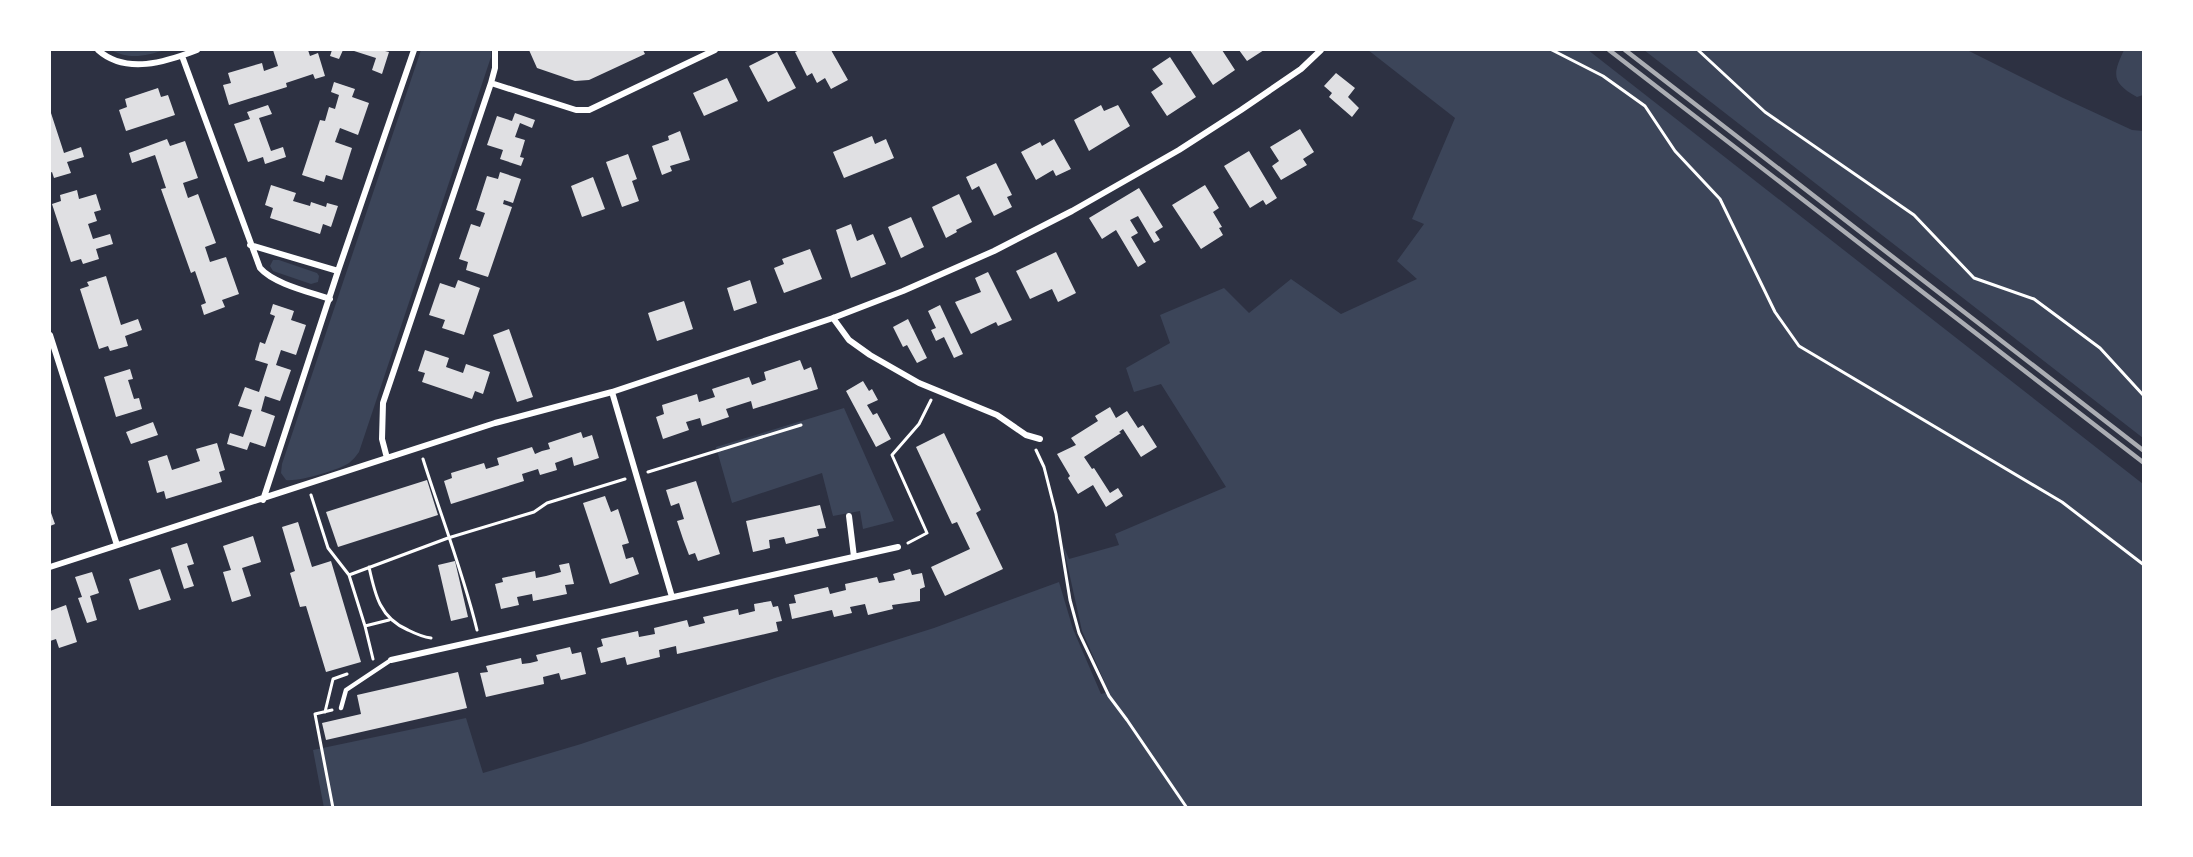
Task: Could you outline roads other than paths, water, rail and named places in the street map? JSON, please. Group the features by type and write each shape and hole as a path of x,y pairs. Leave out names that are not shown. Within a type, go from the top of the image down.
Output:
{"street":[{"path":"98,50 119,63 134,65 182,56 197,50"},
{"path":"263,500 414,50"},
{"path":"387,458 382,439 383,403 491,82 495,68 495,50"},
{"path":"491,82 576,110 589,110 716,50"},
{"path":"50,567 263,500 495,423 612,392 833,318 903,291 994,251 1072,211 1179,150 1301,69 1321,50"},
{"path":"182,56 260,268 265,274 330,299"},
{"path":"250,245 338,272"},
{"path":"833,318 849,340 870,356 919,383 996,415 1026,435 1040,439"},
{"path":"50,335 117,545"},
{"path":"612,392 672,597"},
{"path":"849,516 854,557"},
{"path":"391,660 898,547"}],"lane":[{"path":"341,708 346,690 391,660"}],"railway":[{"path":"1609,50 2144,463"},
{"path":"1625,50 2144,451"}]}
